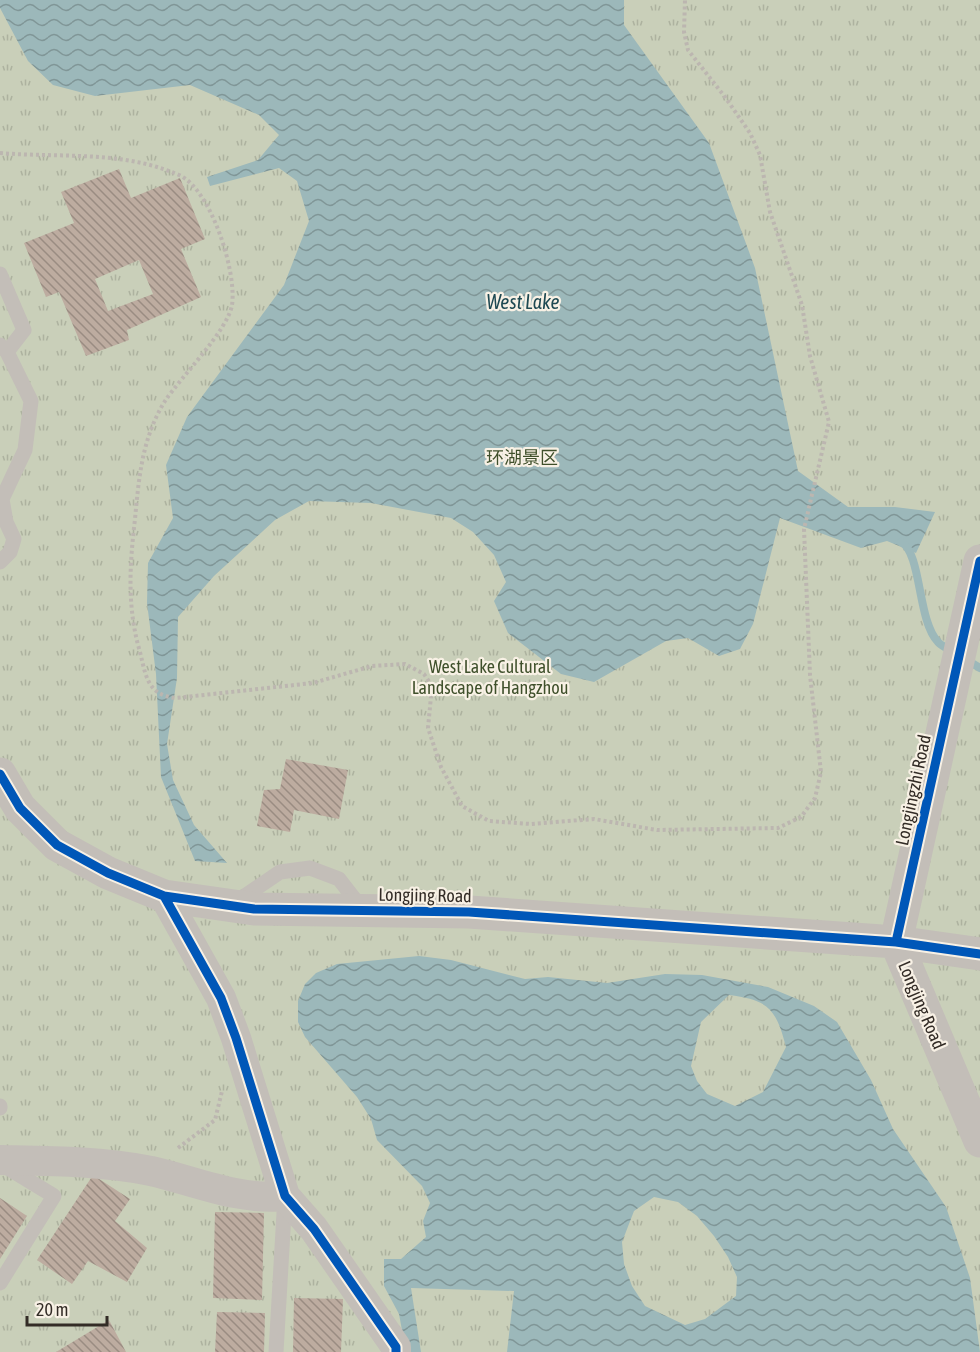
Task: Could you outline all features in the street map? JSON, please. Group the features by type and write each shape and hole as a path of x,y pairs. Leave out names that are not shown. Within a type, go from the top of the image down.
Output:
{"street":[{"name":"Longjingzhi Road","path":"896,942 980,561"},
{"name":"Longjing Road","path":"3,786 20,808 57,845 108,873 164,896 232,906 469,912 896,942 980,1141"},
{"path":"164,896 221,999 237,1038 285,1196 314,1228 395,1350"},
{"path":"896,942 980,954"},
{"path":"0,1161 58,1161 148,1170 261,1199 285,1196"}],"lane":[{"path":"0,274 24,330 4,348 32,401 25,450 2,499 6,522 14,539 10,552 0,562"},
{"path":"0,1161 54,1196 0,1283"},
{"path":"276,1352 285,1196"}],"path":[{"path":"0,153 79,154 133,160 182,176 202,196 221,236 231,282 232,305 217,333 164,403 150,429 138,473 129,596 149,682 154,691 162,696 176,698 313,683 372,666 405,664 424,674 432,686 428,728 441,768 462,806 489,821 531,824 594,819 657,830 778,828 801,817 815,798 821,772 810,675 804,529 829,422 810,356 802,305 770,212 757,147 725,97 688,50 684,32 685,0"},
{"path":"148,1170 214,1120 223,1089"}],"green space":[{"name":"环湖景区","path":"0,0 980,0 980,1352 0,1352"}],"water":[{"name":"West Lake","path":"0,0 624,0 624,25 709,143 755,268 798,471 848,507 895,507 935,512 916,553 887,541 861,548 780,518 753,624 740,649 719,656 688,638 666,641 594,682 561,674 508,633 494,601 506,582 494,555 473,532 451,518 371,503 309,501 275,520 214,576 178,617 177,678 167,744 173,780 194,825 227,863 195,861 161,777 156,674 147,603 148,563 173,518 166,465 187,417 284,285 309,221 297,181 279,168 210,186 207,177 258,160 279,135 259,115 190,85 95,96 53,85 28,61 0,8"},
{"path":"419,956 451,960 525,979 548,977 607,983 665,974 702,975 768,987 814,1006 837,1022 871,1080 893,1129 946,1207 970,1278 980,1352 507,1352 514,1291 411,1288 421,1352 406,1352 399,1314 384,1286 384,1259 401,1259 426,1237 423,1221 430,1203 422,1186 377,1140 371,1119 357,1097 305,1037 298,1022 298,1001 305,984 316,973 337,964","holes":["729,995 753,1000 769,1009 774,1015 786,1047 763,1092 735,1106 707,1094 697,1081 691,1066 701,1022","654,1197 678,1202 697,1216 728,1257 737,1277 736,1296 705,1319 685,1325 645,1306 632,1286 624,1264 622,1242 634,1211"]}],"building":[{"path":"119,169 131,198 180,178 205,239 181,249 201,297 127,330 129,340 86,356 59,292 46,297 24,243 74,223 61,192","holes":["139,260 153,294 108,311 95,279"]},
{"path":"286,759 348,770 339,819 294,810 290,832 257,826 264,790 280,789"},
{"path":"93,1175 130,1199 115,1221 147,1248 127,1282 88,1261 72,1284 37,1260"},
{"path":"0,1198 27,1216 0,1259"},
{"path":"215,1212 264,1213 262,1300 213,1298"},
{"path":"294,1298 343,1299 341,1352 293,1352"},
{"path":"217,1312 265,1313 264,1352 215,1352"},
{"path":"109,1320 126,1352 56,1352"}],"waterway":[{"path":"901,542 913,559 931,632 939,643 954,652"},
{"path":"965,659 980,668"}],"cycle path":[{"path":"896,942 980,561"},
{"path":"0,774 20,808 57,845 108,873 164,896 254,909 469,912 896,942 980,954"},
{"path":"164,896 221,998 236,1038 285,1196 314,1229 396,1347 396,1352"}],"park label":[{"name":"West Lake Cultural Landscape of Hangzhou","path":"490,676"}]}
